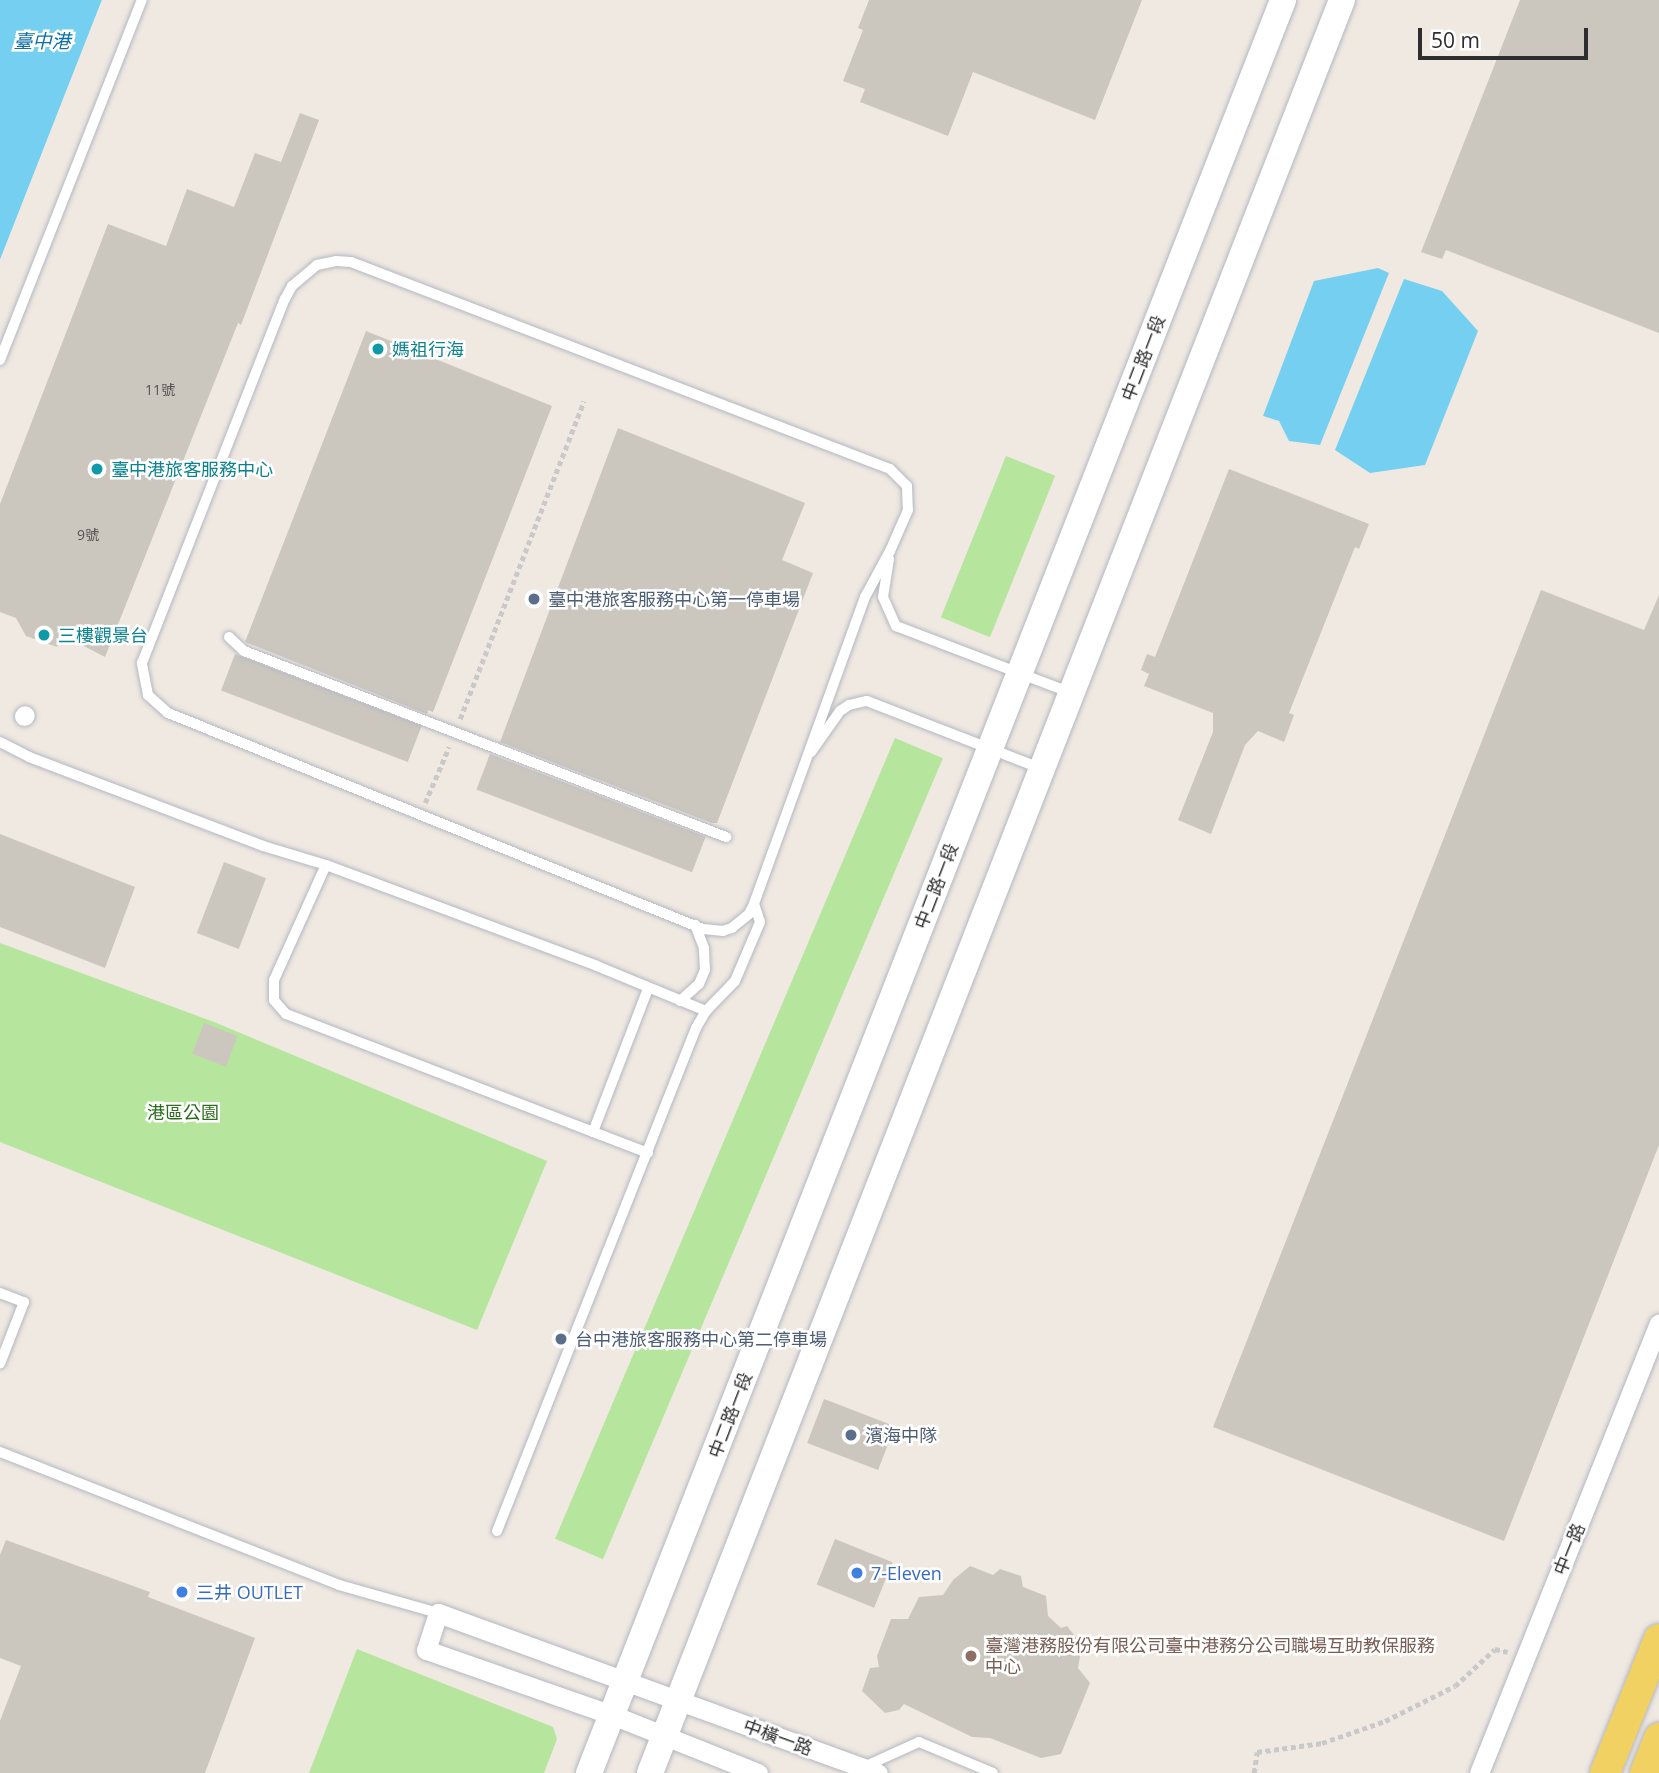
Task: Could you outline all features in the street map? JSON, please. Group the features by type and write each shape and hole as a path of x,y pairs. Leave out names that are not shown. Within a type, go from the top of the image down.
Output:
{"main road":[{"path":"1605,1773 1659,1639"},
{"path":"1645,1773 1659,1738"}],"street":[{"name":"中二路一段","path":"589,1773 1283,0"},
{"path":"650,1773 1342,0"},
{"name":"中一路","path":"1479,1773 1659,1324"},
{"path":"438,1613 426,1650 612,1715 758,1773"},
{"name":"中橫一路","path":"438,1613 871,1770"}],"lane":[{"path":"0,360 142,0"},
{"path":"336,261 351,262 890,470 907,486 908,510 890,551 864,597 802,764 749,914 732,928 713,931 168,713 157,705 144,684 142,663 292,286 317,265 336,261"},
{"path":"890,551 883,597 896,626 1072,693"},
{"path":"229,637 244,650 726,837"},
{"path":"802,764 840,711 849,705 867,701 1042,769"},
{"path":"0,742 29,757 263,846 326,865 597,966 706,1011"},
{"path":"326,865 274,980 274,1000 279,1008 648,1153"},
{"path":"497,1531 696,1028 706,1011 735,981 760,922 754,904"},
{"path":"680,1001 699,984 707,961 695,925"},
{"path":"593,1132 649,989"},
{"path":"0,1293 24,1303 0,1364"},
{"path":"0,1452 339,1585 438,1613"},
{"path":"871,1770 919,1742 993,1773"}],"path":[{"path":"421,814 456,732 497,618 584,401"},
{"path":"1254,1773 1257,1752 1322,1743 1385,1721 1455,1686 1495,1649 1525,1657"}],"green space":[{"path":"1006,456 1055,476 990,637 941,617"},
{"path":"895,738 943,758 603,1559 555,1539"},
{"name":"港區公園","path":"0,943 214,1022 547,1161 477,1330 0,1142"},
{"path":"357,1649 553,1727 557,1739 544,1773 309,1773"}],"water":[{"name":"臺中港","path":"0,0 102,0 0,260"},
{"path":"1378,268 1389,273 1320,445 1289,441 1279,421 1263,416 1314,281"},
{"path":"1404,279 1442,291 1478,331 1425,465 1370,473 1335,450"}],"pier":[{"path":"102,0 105,1 0,264 0,260"}],"building":[{"path":"869,0 1142,0 1095,120 973,72 948,136 860,102 865,89 843,81 863,30 858,28"},
{"path":"1520,0 1659,0 1659,333 1446,250 1442,259 1421,252"},
{"name":"臺中港旅客服務中心","path":"300,113 319,120 241,325 238,323 105,657 61,634 57,647 26,636 16,618 0,612 0,504 108,224 166,246 187,189 234,207 255,153 281,162"},
{"path":"366,331 552,406 433,712 428,710 427,714 245,642"},
{"path":"618,428 805,503 782,560 813,573 717,823 500,742"},
{"path":"1229,469 1369,524 1359,549 1355,547 1289,713 1294,715 1284,742 1258,731 1245,745 1211,834 1178,820 1213,732 1213,713 1144,686 1149,674 1141,670 1147,654 1155,657"},
{"path":"1541,590 1644,630 1659,595 1659,1145 1504,1541 1213,1427"},
{"path":"235,654 422,726 408,762 221,690"},
{"path":"490,754 706,837 692,872 476,789"},
{"path":"0,834 135,887 105,968 0,927"},
{"path":"224,862 266,878 239,949 197,933"},
{"path":"204,1023 238,1036 226,1067 192,1054"},
{"name":"濱海中隊","path":"824,1399 895,1426 878,1470 807,1443"},
{"path":"835,1539 892,1562 874,1608 817,1584"},
{"path":"6,1540 150,1592 148,1597 255,1638 205,1773 0,1773 0,1721 21,1666 0,1658 0,1555"},
{"path":"970,1566 993,1575 1000,1569 1021,1576 1023,1587 1046,1596 1048,1616 1061,1628 1067,1626 1082,1645 1078,1668 1090,1683 1061,1754 1041,1758 990,1738 972,1737 904,1704 899,1710 885,1713 862,1691 870,1668 879,1667 877,1656 891,1619 908,1619 919,1597 943,1595 953,1580"}],"place":[{"name":"媽祖行海","path":"378,349"},
{"name":"臺中港旅客服務中心","path":"97,469"},
{"name":"臺中港旅客服務中心第一停車場","path":"534,599"},
{"name":"三樓觀景台","path":"44,635"},
{"name":"台中港旅客服務中心第二停車場","path":"561,1339"},
{"name":"濱海中隊","path":"851,1435"},
{"name":"7-Eleven","path":"857,1573"},
{"name":"三井 OUTLET","path":"182,1592"},
{"name":"臺灣港務股份有限公司臺中港務分公司職場互助教保服務 中心","path":"971,1656"}]}
